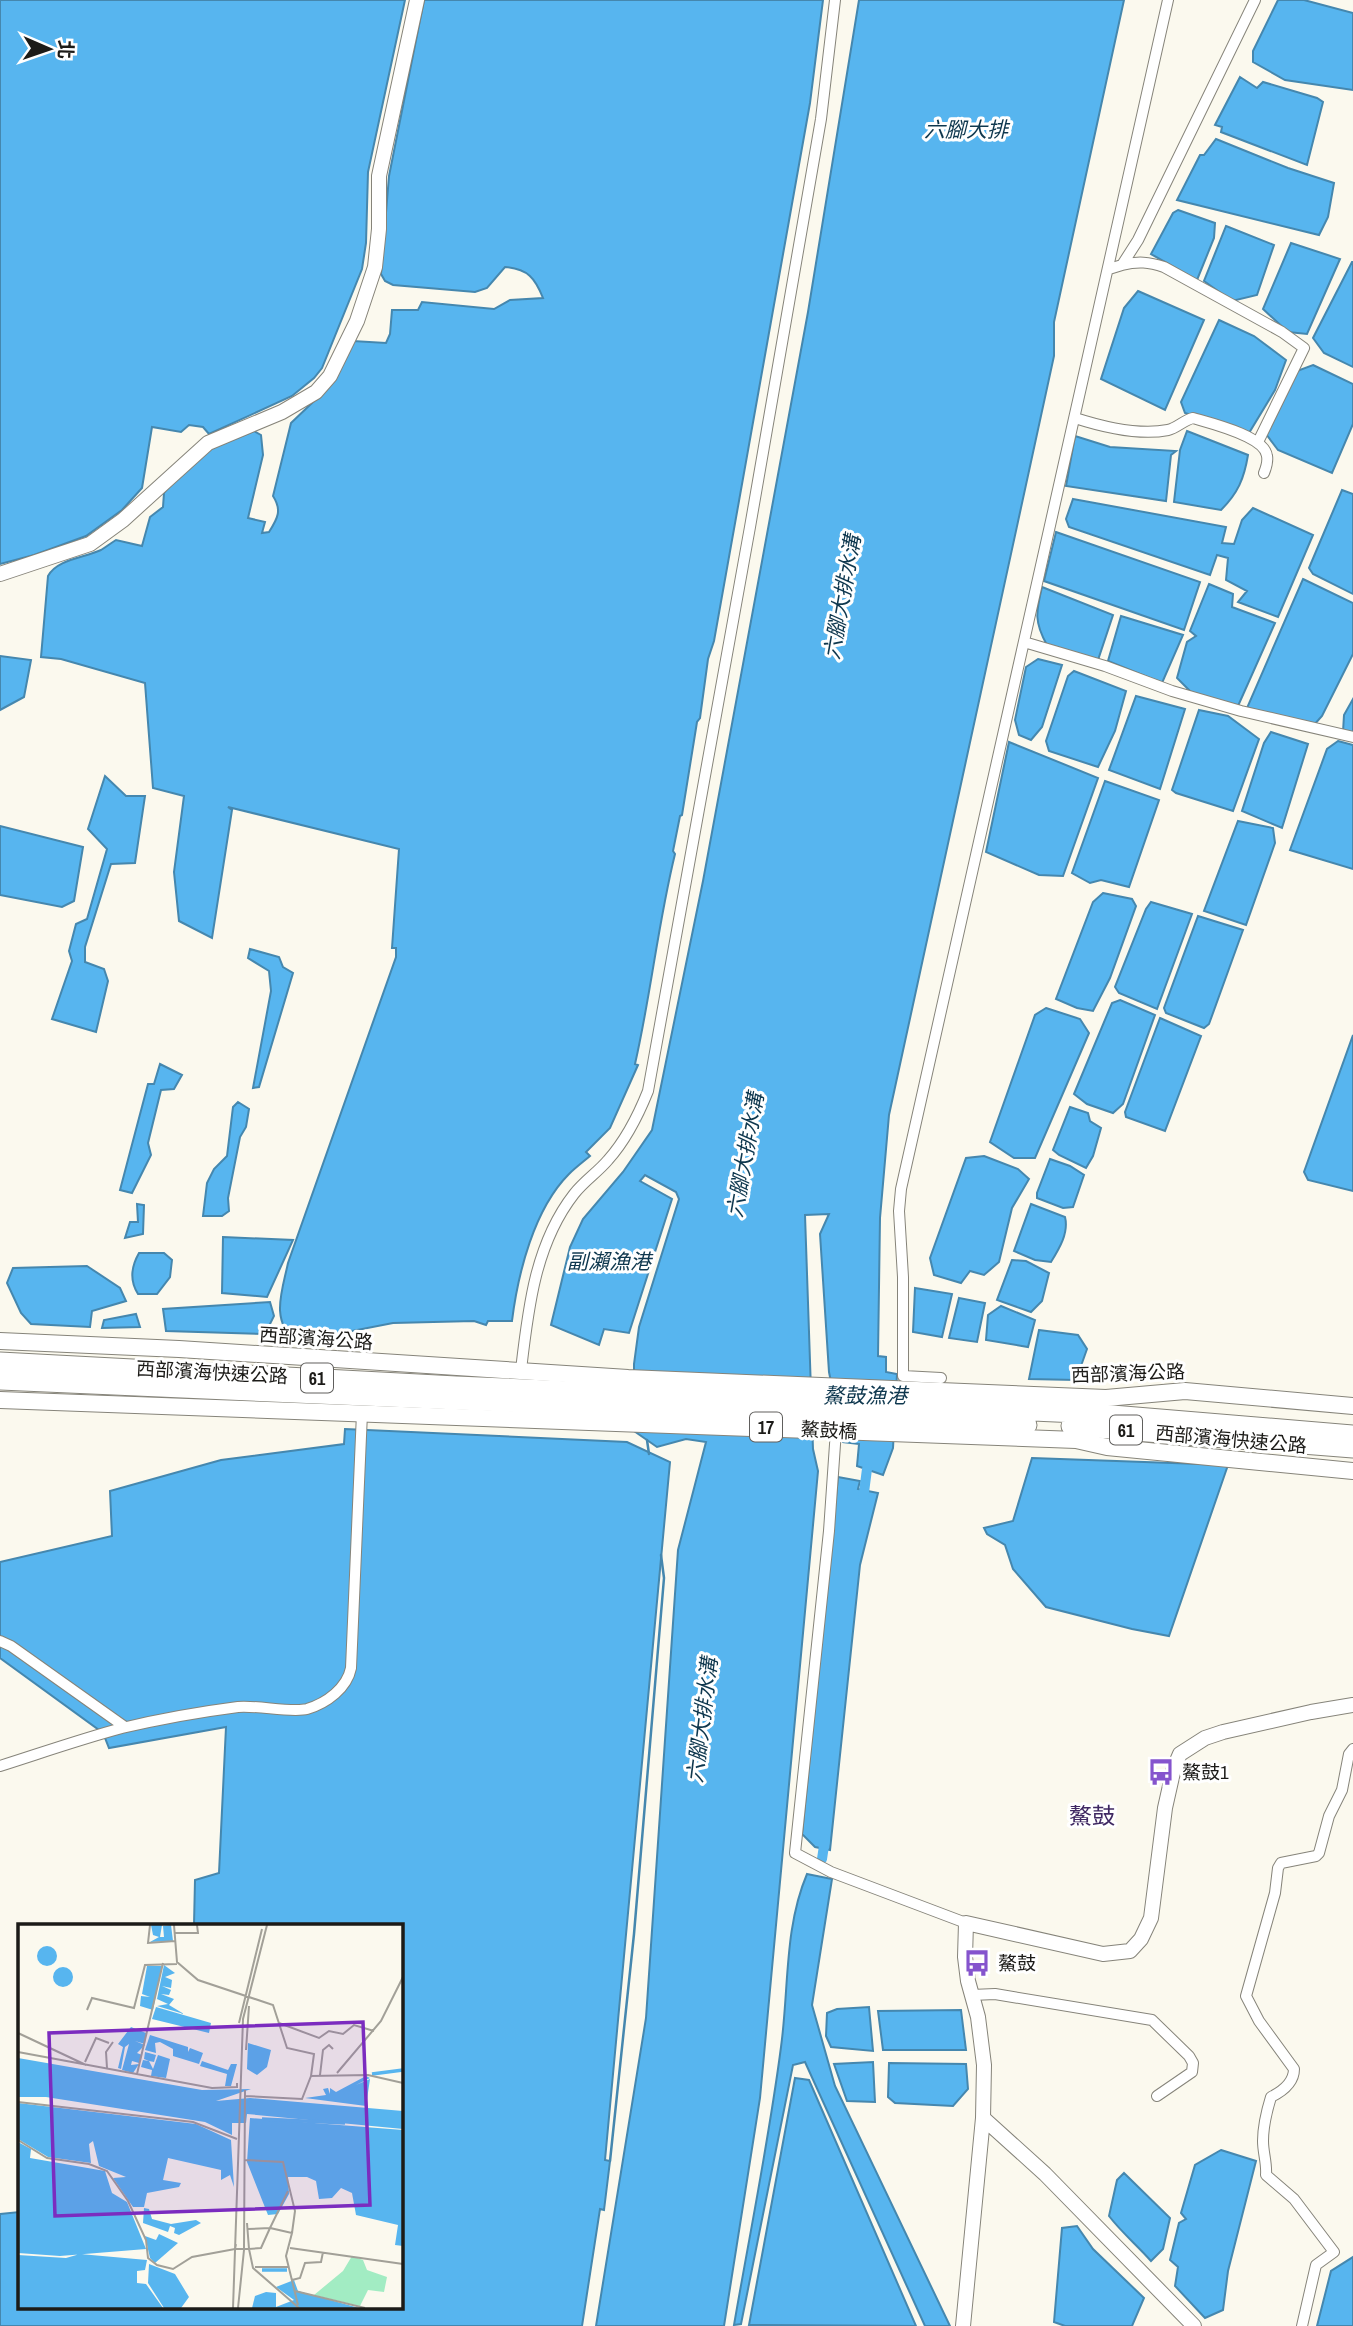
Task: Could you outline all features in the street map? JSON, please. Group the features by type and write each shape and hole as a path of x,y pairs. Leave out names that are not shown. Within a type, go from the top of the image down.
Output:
{"highway":[{"name":"西部濱海快速公路","path":"0,1362 630,1401"},
{"name":"西部濱海快速公路","path":"0,1380 630,1401"},
{"name":"鰲鼓橋","path":"630,1401 904,1413"},
{"name":"西部濱海快速公路","path":"904,1413 1100,1414 1353,1435"},
{"name":"西部濱海快速公路","path":"904,1413 1353,1448"}],"main road":[{"name":"西部濱海公路","path":"0,1341 521,1370 630,1401"},
{"name":"西部濱海公路","path":"904,1413 1185,1391 1353,1406"},
{"name":"17","path":"0,1400 362,1413 630,1401"},
{"name":"鰲鼓橋","path":"630,1401 836,1430 904,1413"},
{"name":"17","path":"904,1413 1107,1447 1353,1471"}],"street":[{"path":"0,574 90,544 123,520 208,443 282,412 316,392 330,376 357,321 375,267 379,229 379,176 417,0"},
{"path":"521,1370 533,1287 557,1219 575,1192 609,1159 634,1125 648,1091 818,132 835,0"},
{"path":"941,1378 903,1376 903,1277 899,1211 901,1189 1168,0"},
{"path":"1122,265 1138,240 1255,0"},
{"path":"1108,269 1135,261 1164,267 1282,332 1304,348 1258,442"},
{"path":"1075,418 1112,428 1151,431 1172,429 1192,418 1258,442 1264,447 1268,457 1265,473"},
{"path":"1024,642 1241,711 1353,737"},
{"path":"0,1408 41,1401"},
{"path":"0,1766 125,1727 241,1706 305,1710 341,1689 351,1668 362,1413"},
{"path":"836,1430 829,1531 795,1853 831,1872 966,1923 1103,1954 1129,1951 1141,1939 1151,1918 1165,1808 1174,1768 1180,1755 1205,1738 1223,1732 1353,1705"},
{"path":"0,1641 11,1646 125,1727"},
{"path":"1302,2326 1316,2265 1334,2252 1294,2199 1266,2175 1263,2140 1268,2108 1271,2097 1283,2091 1294,2077 1294,2069 1259,2021 1246,1996 1275,1893 1278,1868 1282,1863 1316,1856 1319,1853 1329,1816 1342,1790 1349,1754 1353,1749"},
{"path":"963,2326 983,2118 982,2043 965,1956 966,1923"},
{"path":"972,1995 995,1994 1152,2020 1194,2063 1192,2071 1157,2096"},
{"path":"983,2118 1045,2174 1194,2326"}],"water":[{"path":"0,0 405,0 368,172 366,243 362,269 322,368 292,396 209,434 203,427 189,425 181,432 152,427 142,488 122,510 86,536 0,564"},
{"path":"424,0 823,0 810,103 714,641 708,659 700,718 697,722 682,815 673,851 675,854 635,1064 638,1065 610,1128 586,1152 590,1156 557,1188 537,1223 523,1263 512,1321 488,1321 486,1325 474,1321 393,1323 296,1342 288,1333 280,1315 283,1284 288,1263 396,957 396,948 392,948 399,849 228,807 232,810 212,938 179,921 174,872 184,796 153,788 145,683 61,659 41,657 48,576 64,562 101,550 116,540 142,546 150,517 163,507 164,493 172,483 210,449 254,431 261,435 263,455 248,518 265,522 262,533 269,532 278,514 273,496 291,423 314,401 353,341 386,343 390,334 392,310 418,310 422,302 494,309 510,300 543,298 530,276 513,268 505,267 487,288 475,292 393,285 385,281 381,274 389,176"},
{"name":"六腳大排","path":"859,0 1124,0 1054,322 1054,356 889,1115 880,1218 878,1356 886,1357 886,1372 897,1374 893,1448 883,1475 857,1466 859,1444 843,1442 829,1372 820,1234 829,1214 805,1215 813,1449 818,1471 760,2098 724,2326 596,2326 646,2018 678,1550 706,1442 686,1439 657,1447 634,1431 634,1364 639,1327 679,1199 676,1192 645,1175 640,1181 672,1199 629,1333 604,1329 599,1345 551,1325 570,1247 583,1219 623,1172 652,1130 703,881 808,312"},
{"path":"1278,0 1304,0 1353,13 1353,90 1285,80 1253,62 1253,51"},
{"path":"1240,77 1257,88 1263,82 1323,102 1307,165 1221,132 1222,127 1215,125"},
{"path":"1216,139 1334,183 1328,217 1319,235 1177,200 1200,155 1204,155"},
{"path":"1178,210 1215,223 1214,238 1197,280 1151,254 1173,213"},
{"path":"1226,226 1274,245 1257,295 1232,301 1204,281"},
{"path":"1291,243 1340,259 1307,334 1288,332 1263,309"},
{"path":"1352,262 1353,367 1324,353 1313,338"},
{"path":"1138,291 1204,320 1165,410 1101,379 1124,308"},
{"path":"1219,320 1254,336 1286,360 1275,390 1249,433 1185,413 1181,402"},
{"path":"1313,365 1353,384 1353,424 1332,473 1278,450 1266,434 1297,371"},
{"path":"1187,431 1248,455 1239,485 1221,510 1174,502 1180,450"},
{"path":"1075,436 1110,447 1176,451 1171,455 1166,501 1066,486"},
{"path":"1342,490 1353,494 1353,594 1313,574 1309,568"},
{"path":"1073,499 1226,527 1222,543 1234,544 1242,520 1253,508 1313,535 1278,617 1238,602 1247,591 1226,580 1228,558 1217,555 1210,575 1069,527 1066,519"},
{"path":"1056,532 1200,582 1184,630 1044,581"},
{"path":"1303,579 1353,603 1353,654 1322,716 1313,726 1247,708"},
{"path":"1209,584 1233,594 1232,607 1275,623 1238,706 1192,693 1177,678 1187,642 1196,636 1190,631"},
{"path":"1042,587 1113,615 1098,660 1047,645 1037,617"},
{"path":"1121,616 1183,635 1162,683 1108,661"},
{"path":"0,656 31,660 24,697 0,710"},
{"path":"1038,659 1062,665 1042,727 1031,740 1019,735 1015,720 1026,667"},
{"path":"1074,671 1126,691 1115,731 1098,767 1049,751 1046,741 1068,676"},
{"path":"1136,696 1185,709 1160,789 1109,770"},
{"path":"1353,699 1353,735 1343,732 1344,715"},
{"path":"1199,710 1228,716 1259,739 1233,811 1172,790"},
{"path":"1271,732 1308,744 1282,828 1242,811 1264,743"},
{"path":"1338,741 1353,745 1353,869 1290,850 1327,749"},
{"path":"1009,742 1098,778 1063,876 1039,875 986,852"},
{"path":"105,776 126,796 145,796 135,863 111,864 85,947 85,962 104,969 108,981 96,1032 52,1019 72,961 69,951 76,924 87,919 107,849 88,829"},
{"path":"1105,781 1159,800 1129,887 1101,880 1090,883 1072,873"},
{"path":"1238,821 1273,828 1275,843 1246,925 1204,911"},
{"path":"0,826 83,847 74,901 62,907 0,895"},
{"path":"1103,893 1132,899 1136,906 1110,978 1093,1011 1056,999 1093,902"},
{"path":"1151,902 1192,914 1157,1009 1119,993 1115,987"},
{"path":"1198,916 1243,930 1209,1024 1204,1028 1166,1013 1164,1008"},
{"path":"250,949 279,957 283,967 293,973 259,1087 253,1088 271,991 269,971 248,958"},
{"path":"1120,1000 1155,1015 1123,1104 1113,1113 1087,1104 1074,1094 1112,1003"},
{"path":"1046,1008 1080,1019 1089,1033 1035,1158 1014,1158 990,1142 1035,1015"},
{"path":"1160,1018 1201,1036 1165,1131 1126,1117 1125,1112"},
{"path":"1353,1035 1353,1191 1308,1180 1304,1172"},
{"path":"160,1064 182,1075 174,1089 161,1090 148,1143 151,1155 132,1193 120,1190 148,1084 154,1084"},
{"path":"238,1102 249,1109 246,1127 240,1137 228,1198 229,1211 222,1216 203,1216 207,1183 214,1169 227,1156 233,1107"},
{"path":"1070,1107 1088,1113 1090,1121 1101,1128 1093,1156 1086,1168 1053,1150"},
{"path":"984,1156 1018,1169 1029,1179 1012,1208 999,1262 984,1275 970,1271 961,1283 934,1275 930,1258 966,1158"},
{"path":"1050,1159 1070,1166 1084,1175 1073,1207 1063,1208 1037,1198"},
{"path":"137,1204 144,1205 143,1234 125,1238 130,1222 138,1222"},
{"path":"1031,1204 1065,1217 1064,1235 1051,1262 1035,1260 1014,1251"},
{"path":"223,1237 293,1240 267,1297 222,1293"},
{"path":"139,1253 164,1253 172,1260 170,1277 157,1294 138,1294 135,1289 132,1274"},
{"path":"1012,1260 1026,1261 1049,1273 1042,1301 1031,1312 997,1300"},
{"path":"87,1266 120,1288 126,1301 92,1311 90,1327 31,1324 21,1313 7,1283 13,1268"},
{"path":"915,1288 952,1294 942,1337 913,1332"},
{"path":"959,1298 985,1303 977,1342 949,1338"},
{"path":"270,1302 274,1316 265,1334 166,1331 163,1309"},
{"path":"1001,1306 1035,1320 1028,1347 986,1340 988,1315"},
{"path":"136,1314 140,1327 102,1328 104,1320"},
{"path":"1039,1330 1078,1335 1087,1349 1076,1380 1029,1379"},
{"path":"345,1429 627,1442 670,1462 605,2160 610,2161 604,2210 600,2209 582,2326 0,2326 0,2214 18,2212 18,2308 402,2308 402,1924 194,1924 195,1880 219,1873 226,1727 109,1748 103,1733 0,1658 0,1562 112,1536 110,1491 221,1460 344,1444"},
{"path":"1032,1458 1228,1465 1169,1636 1046,1607 1013,1569 1005,1545 987,1534 984,1528 1013,1521"},
{"path":"838,1477 860,1481 858,1489 878,1493 860,1565 830,1850 815,1847 802,1834"},
{"path":"807,1874 832,1879 812,2005 835,2086 950,2326 925,2326 805,2062 793,2065 741,2324 734,2325 776,2082 794,1916"},
{"path":"869,2007 873,2051 831,2047 826,2036 827,2013 837,2009"},
{"path":"961,2010 966,2050 883,2050 878,2011"},
{"path":"873,2062 875,2102 847,2101 834,2064"},
{"path":"889,2063 966,2064 968,2089 953,2106 895,2103 888,2097"},
{"path":"795,2078 809,2080 916,2326 749,2325"},
{"path":"1221,2150 1256,2161 1228,2271 1223,2310 1205,2318 1175,2286 1178,2267 1170,2260 1179,2223 1186,2219 1181,2213 1195,2165"},
{"path":"1124,2173 1170,2218 1163,2249 1151,2261 1109,2216 1117,2180"},
{"path":"1077,2226 1093,2249 1144,2298 1132,2326 1065,2326 1054,2322 1062,2228"},
{"path":"1353,2257 1353,2326 1317,2326 1331,2271"}],"waterway":[{"path":"647,1440 649,1454"},
{"path":"863,1500 867,1469"},
{"path":"610,2161 634,1934 664,1578 661,1555"},
{"path":"822,1859 825,1839"}],"place":[{"name":"鰲鼓1","path":"1161,1772"},
{"name":"鰲鼓","path":"977,1963"}],"district":[{"name":"鰲鼓","path":"1092,1815"}],"water label":[{"name":"六腳大排水溝","path":"842,597"},
{"name":"六腳大排水溝","path":"745,1155"},
{"name":"副瀨漁港","path":"609,1261"},
{"name":"鰲鼓漁港","path":"865,1395"},
{"name":"六腳大排水溝","path":"702,1720"}]}
